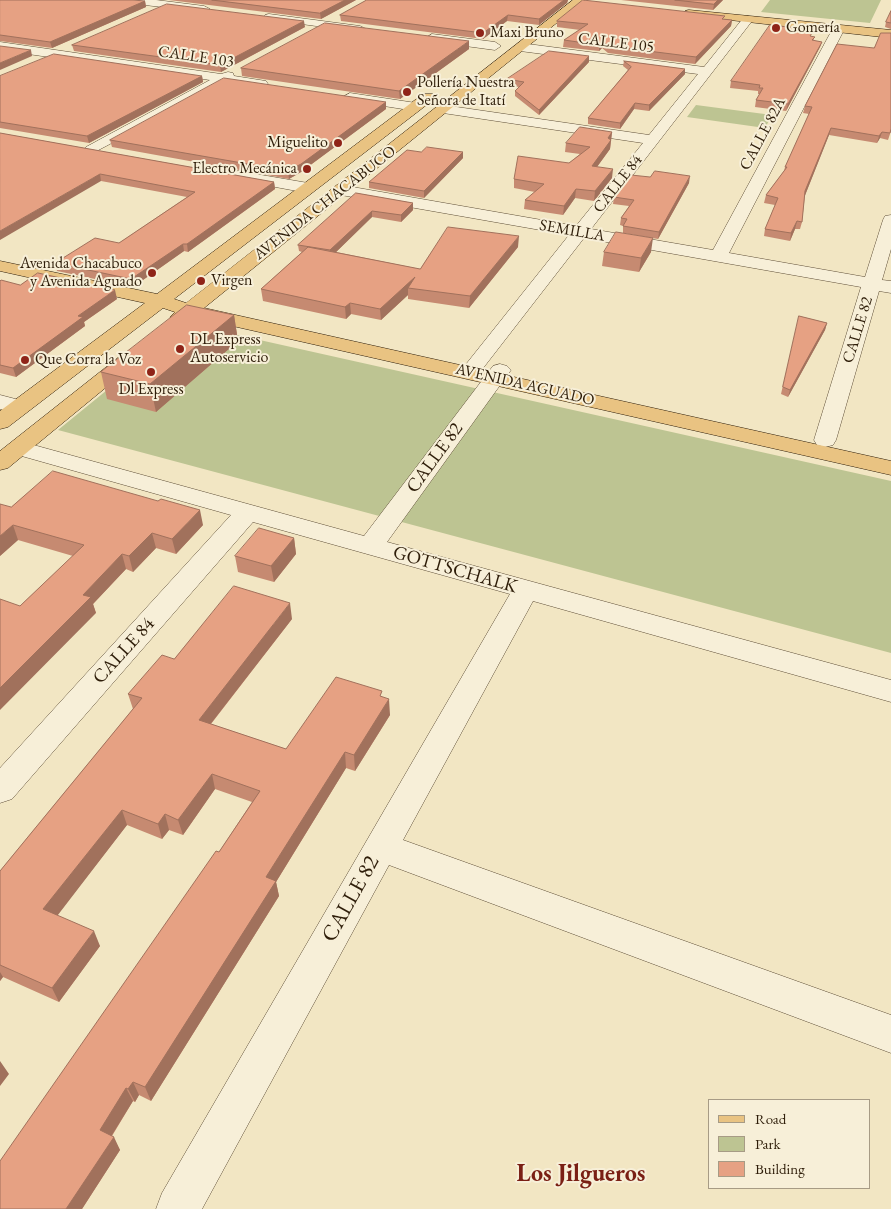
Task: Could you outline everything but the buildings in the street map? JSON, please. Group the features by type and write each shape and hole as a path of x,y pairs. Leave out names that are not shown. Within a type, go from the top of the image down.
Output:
{"main road":[{"path":"540,12 554,0"},
{"name":"AVENIDA CHACABUCO","path":"168,327 442,109 515,41 580,1"},
{"path":"678,8 750,13 891,28"},
{"path":"750,13 839,28 891,34"},
{"name":"AVENIDA CHACABUCO","path":"474,62 495,46 515,41"},
{"name":"AVENIDA CHACABUCO","path":"0,422 10,404 159,300 438,90"},
{"name":"AVENIDA AGUADO","path":"0,266 195,306 485,371 891,468"},
{"path":"9,455 146,345"},
{"name":"AVENIDA AGUADO","path":"485,371 891,455"}],"street":[{"path":"128,0 172,2 216,11"},
{"path":"141,16 172,2"},
{"path":"306,33 345,12"},
{"name":"CALLE 84","path":"485,371 580,232 707,71 750,13"},
{"path":"255,16 371,30"},
{"name":"CALLE 82A","path":"718,257 839,28"},
{"path":"419,36 495,46"},
{"name":"CALLE 105","path":"515,41 707,71"},
{"name":"CALLE 103","path":"0,46 271,86"},
{"path":"36,61 71,46"},
{"path":"91,150 240,69"},
{"path":"339,95 416,107"},
{"path":"442,109 652,140"},
{"path":"73,147 110,153"},
{"path":"223,173 308,188"},
{"name":"SEMILLA","path":"341,190 882,286"},
{"name":"CALLE 82","path":"825,440 882,286 891,220"},
{"name":"CALLE 82","path":"370,546 485,371"},
{"name":"GOTTSCHALK","path":"9,455 248,512 891,691"},
{"name":"CALLE 84","path":"0,790 248,512"},
{"name":"CALLE 82","path":"178,1209 526,590"},
{"path":"381,847 891,1034"}],"green space":[{"path":"770,0 881,0 870,23 761,12"},
{"path":"696,105 772,115 765,128 687,117"},
{"path":"188,324 891,481 891,653 58,430"}],"place":[{"name":"Gomería","path":"776,28"},
{"name":"Maxi Bruno","path":"480,33"},
{"name":"Pollería Nuestra Señora de Itatí","path":"407,92"},
{"name":"Miguelito","path":"338,143"},
{"name":"Electro Mecánica","path":"307,169"},
{"name":"Avenida Chacabuco y Avenida Aguado","path":"152,273"},
{"name":"Virgen","path":"201,281"},
{"name":"DL Express Autoservicio","path":"180,349"},
{"name":"Que Corra la Voz","path":"25,360"},
{"name":"Dl Express","path":"151,372"}],"district":[{"name":"Los Jilgueros","path":"581,1174"}]}
